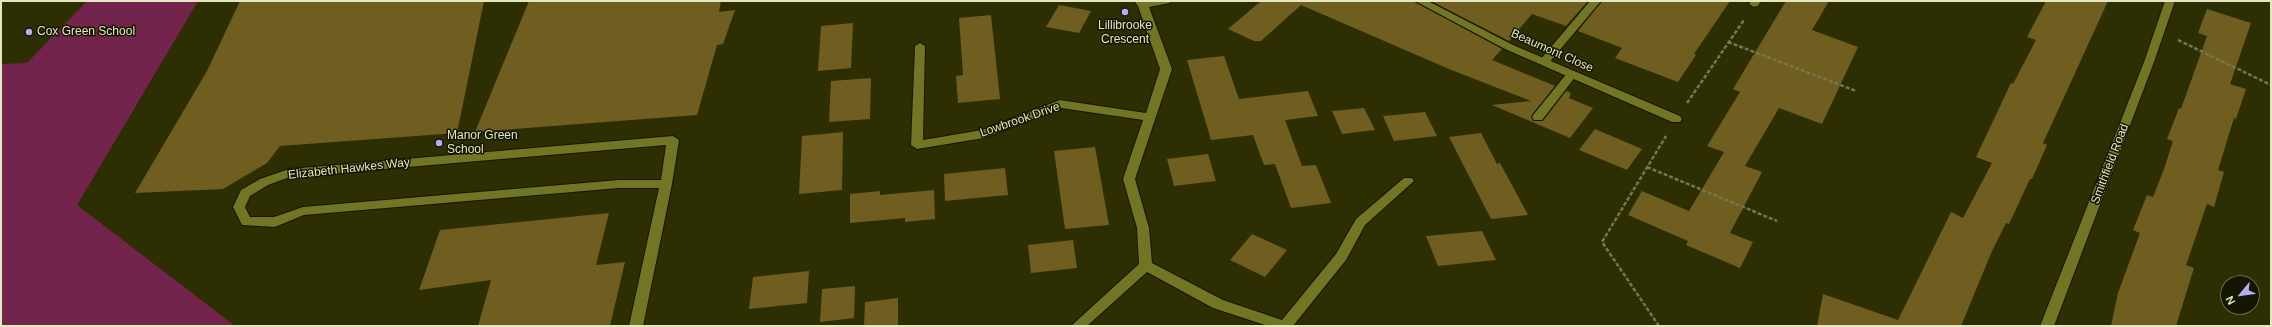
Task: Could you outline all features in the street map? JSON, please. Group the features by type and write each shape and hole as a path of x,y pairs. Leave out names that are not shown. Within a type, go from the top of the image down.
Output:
{"street":[{"path":"1146,266 1143,228 1128,179 1166,68 1141,3 1166,1"},
{"name":"Beaumont Close","path":"1420,1 1509,47 1676,119"},
{"path":"1544,62 1596,1"},
{"name":"Smithfield Road","path":"2047,326 2160,31 2170,1"},
{"name":"Lowbrook Drive","path":"920,46 917,145 984,134 1060,104 1149,117"},
{"path":"1538,117 1572,74"},
{"name":"Elizabeth Hawkes Way","path":"636,326 666,184 673,140 289,173 264,182 244,193 239,207 246,222 275,222 303,211 619,184 666,184"},
{"path":"1146,266 1218,304 1284,326 1341,257 1360,222 1408,181"},
{"path":"1078,326 1146,266"}],"path":[{"path":"1659,326 1602,242 1676,119 1755,3"},
{"path":"2160,31 2271,85"},
{"path":"1728,42 1856,91"},
{"path":"1647,167 1777,221"}],"shaded area":[{"path":"87,1 198,1 77,205 235,326 1,326 1,64 27,63"}],"building":[{"path":"240,1 484,1 457,133 280,146 267,163 223,189 135,193 207,71"},
{"path":"529,1 721,1 719,12 735,10 723,44 717,45 697,115 475,132"},
{"path":"1261,1 1414,1 1502,49 1492,60 1555,86 1531,116 1533,121 1543,121 1566,91 1571,93 1569,98 1593,108 1570,138 1492,105 1531,101 1449,69 1301,5 1261,41 1254,41 1228,29"},
{"path":"1431,1 1588,1 1566,26 1532,14 1509,41"},
{"path":"1602,1 1730,1 1694,54 1696,55 1678,82 1615,58 1622,48 1578,31"},
{"path":"1786,1 1829,1 1812,30 1858,47 1822,124 1779,108 1745,166 1762,172 1730,233 1753,242 1740,268 1686,245 1688,241 1628,215 1642,191 1689,211 1724,152 1707,146 1740,92 1733,89"},
{"path":"2046,1 2108,1 2043,143 2047,145 2032,179 2030,179 2009,224 2006,223 1992,251 1961,326 1817,326 1823,294 1898,320 1951,212 1963,218 1992,163 1976,157 2011,83 2013,84 2036,40 2027,37"},
{"path":"1059,5 1091,11 1079,33 1046,27"},
{"path":"2207,9 2251,23 2230,84 2246,89 2236,119 2234,118 2218,170 2224,172 2214,207 2207,204 2186,265 2194,268 2176,326 2111,326 2118,293 2140,233 2133,230 2147,195 2153,197 2164,169 2173,141 2167,139 2179,108 2181,109 2207,36 2198,33"},
{"path":"991,15 1000,99 958,103 956,76 963,75 959,18"},
{"path":"853,23 851,68 818,71 821,26"},
{"path":"1224,56 1239,99 1308,91 1318,116 1285,120 1302,166 1316,165 1331,203 1291,208 1275,164 1264,165 1253,135 1211,140 1187,60"},
{"path":"871,78 870,119 829,122 831,81"},
{"path":"1364,108 1375,130 1342,134 1332,111"},
{"path":"1425,112 1437,136 1394,141 1383,116"},
{"path":"1595,129 1642,149 1627,170 1579,150"},
{"path":"843,132 842,190 799,194 802,136"},
{"path":"1481,133 1497,164 1500,163 1528,215 1491,219 1449,137"},
{"path":"1095,147 1109,225 1065,229 1054,151"},
{"path":"1208,154 1216,181 1174,186 1167,159"},
{"path":"1005,168 1008,195 945,201 944,174"},
{"path":"934,190 935,219 905,222 905,218 850,223 850,194 880,191 880,195"},
{"path":"609,213 596,265 625,262 610,326 478,326 491,280 419,290 440,230"},
{"path":"1482,231 1496,260 1438,266 1426,236"},
{"path":"1252,234 1287,250 1265,277 1230,260"},
{"path":"1073,240 1077,268 1031,273 1028,245"},
{"path":"809,271 807,303 749,309 753,277"},
{"path":"855,286 854,318 820,322 822,289"},
{"path":"898,298 898,326 864,326 865,302"}],"place":[{"name":"Lillibrooke Crescent","path":"1125,12"},
{"name":"Cox Green School","path":"29,32"},
{"name":"Manor Green School","path":"439,143"}]}
